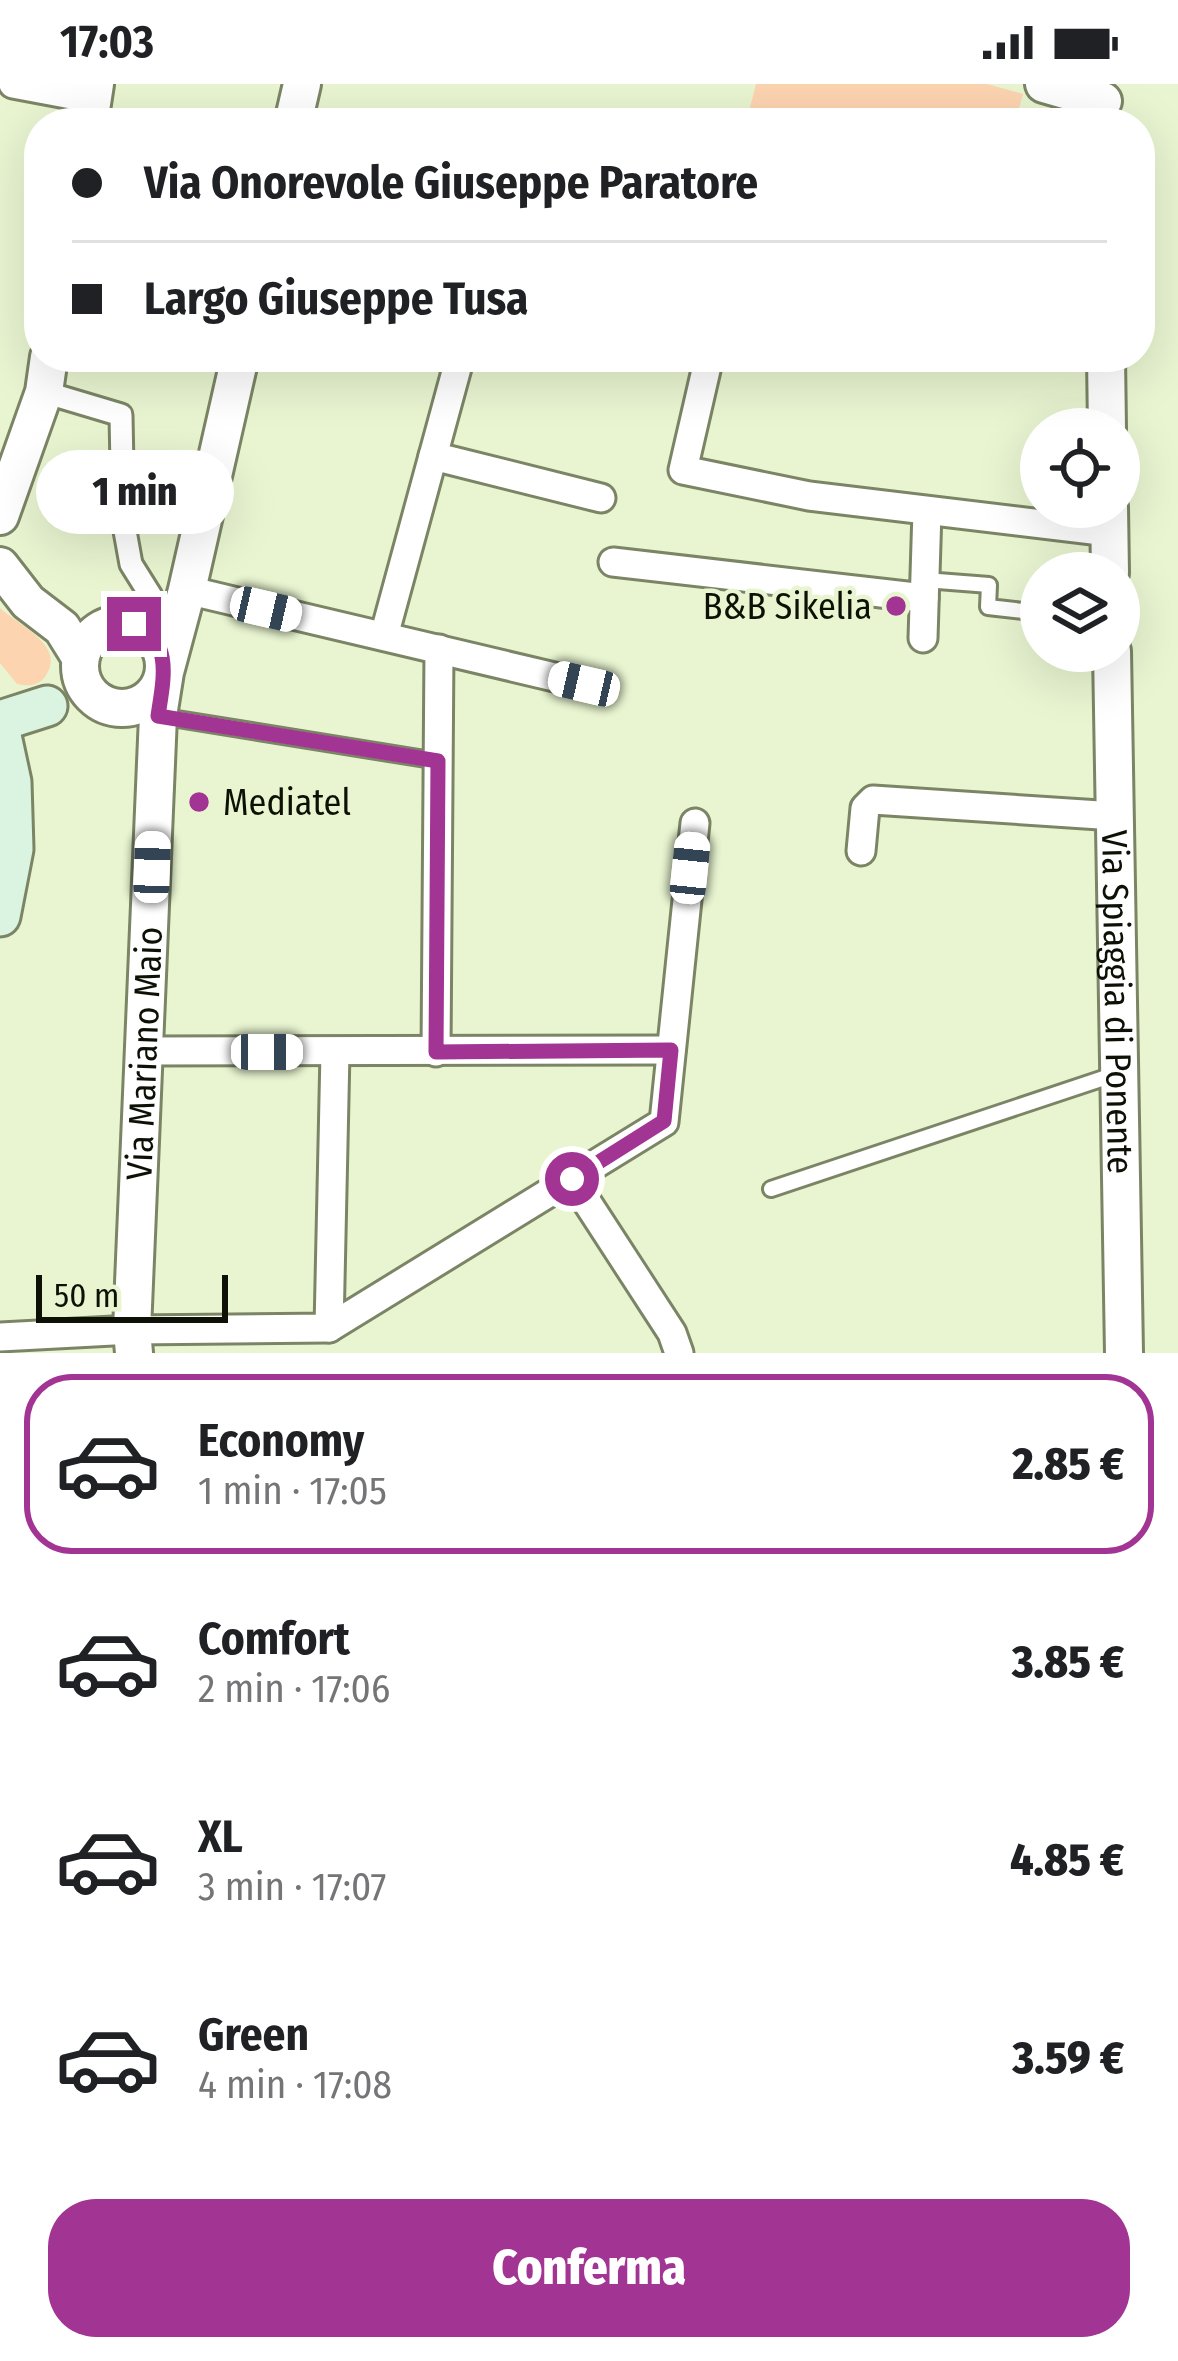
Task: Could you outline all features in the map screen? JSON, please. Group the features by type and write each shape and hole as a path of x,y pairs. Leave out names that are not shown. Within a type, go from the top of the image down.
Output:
{"main road":[{"path":"0,721 47,706"},
{"path":"0,731 11,782 13,849 0,916"}],"street":[{"path":"14,84 92,102"},
{"path":"1044,84 1104,103"},
{"name":"Via Mariano Maio","path":"133,1341 158,716 169,593 235,372"},
{"path":"385,636 456,372"},
{"path":"706,372 683,470 809,496 927,511 1020,515"},
{"path":"1106,372 1107,408"},
{"path":"0,516 46,374 121,416 123,520 131,563 169,593 385,636 584,684"},
{"path":"433,456 601,498"},
{"path":"923,638 927,511"},
{"path":"614,562 924,589"},
{"path":"0,566 28,602 62,628 80,663 86,688 107,706"},
{"path":"134,624 146,629 163,653 165,672 160,687 137,706 47,706 80,663 92,637 106,627 134,624"},
{"path":"436,1052 439,650"},
{"name":"Via Spiaggia di Ponente","path":"1112,672 1124,1353"},
{"path":"861,851 865,808 873,800 1115,816"},
{"path":"0,1336 133,1341 329,1328 664,1121 695,823"},
{"path":"146,1051 671,1050"},
{"path":"329,1328 335,1052"},
{"path":"572,1179 672,1333 679,1353"}],"lane":[{"path":"924,589 989,585 988,607 1020,611"},
{"path":"158,716 438,761"},
{"path":"771,1190 1121,1073"}],"shaded area":[{"path":"756,84 987,84 1023,94 1019,108 750,108"},
{"path":"0,608 46,646 50,666 39,683 17,684 0,663"}],"place":[{"name":"B&B Sikelia","path":"896,606"},
{"name":"Mediatel","path":"199,802"}],"route":[{"path":"134,624 154,637 163,653 158,716 438,761 436,1052 671,1050 664,1121 572,1179"}]}
